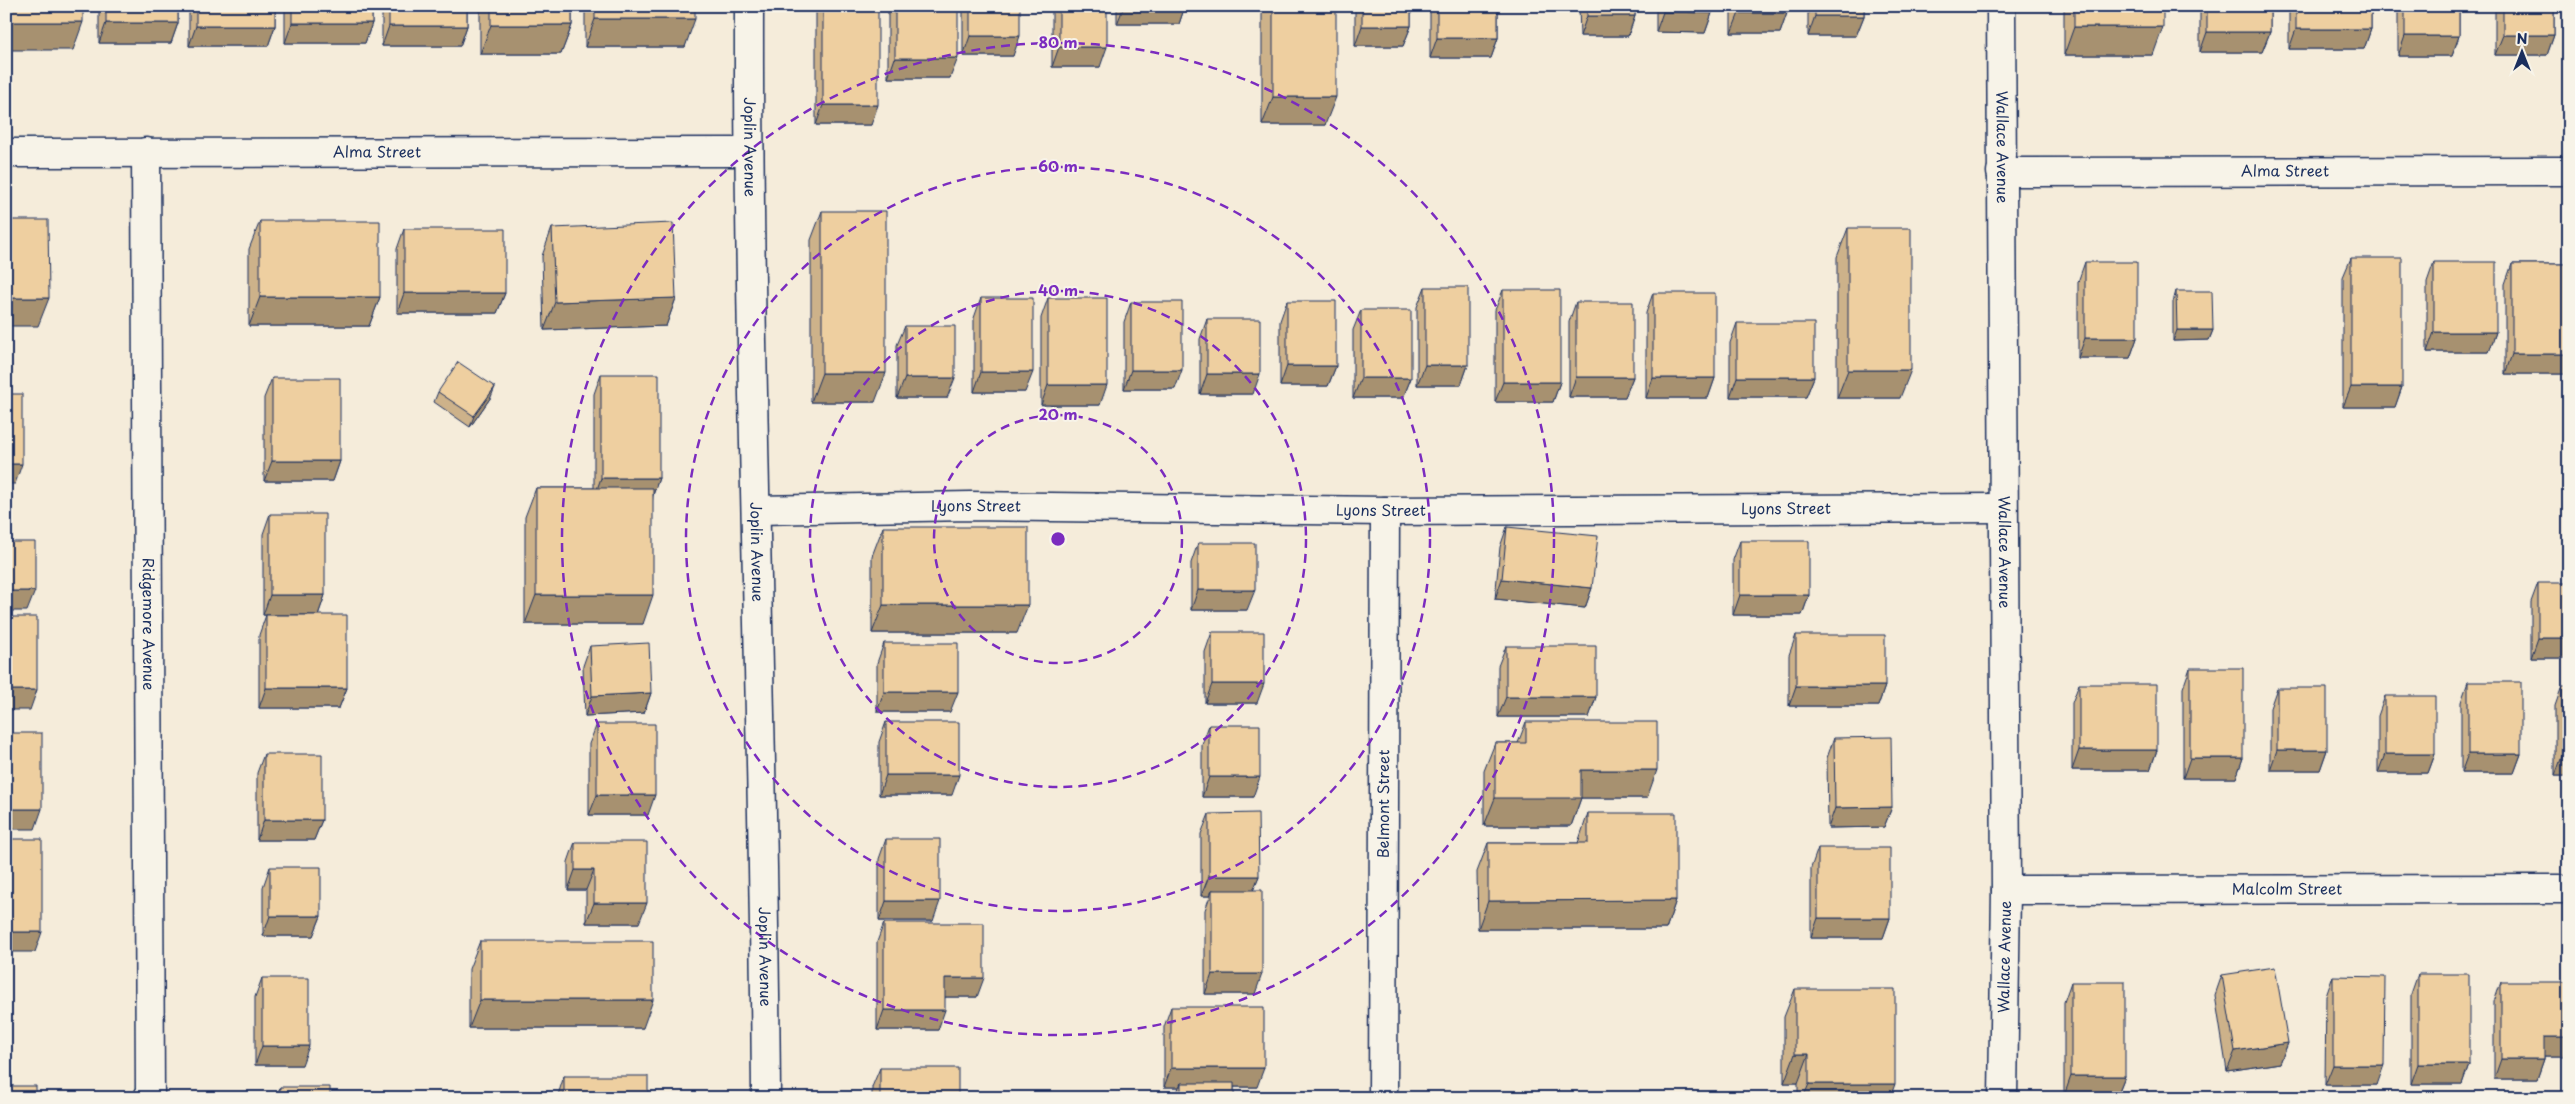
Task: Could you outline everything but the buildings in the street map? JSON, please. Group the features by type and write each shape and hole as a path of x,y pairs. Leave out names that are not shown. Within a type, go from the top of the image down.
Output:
{"street":[{"name":"Joplin Avenue","path":"749,6 749,152 757,510 766,1098"},
{"name":"Wallace Avenue","path":"2001,6 2006,890 2003,1098"},
{"name":"Ridgemore Avenue","path":"146,152 150,1098"},
{"name":"Alma Street","path":"6,153 749,152"},
{"name":"Alma Street","path":"2002,172 2569,171"},
{"name":"Lyons Street","path":"757,510 970,506 1385,511 2003,508"},
{"name":"Belmont Street","path":"1383,1098 1385,511"},
{"name":"Malcolm Street","path":"2006,890 2569,889"}]}
